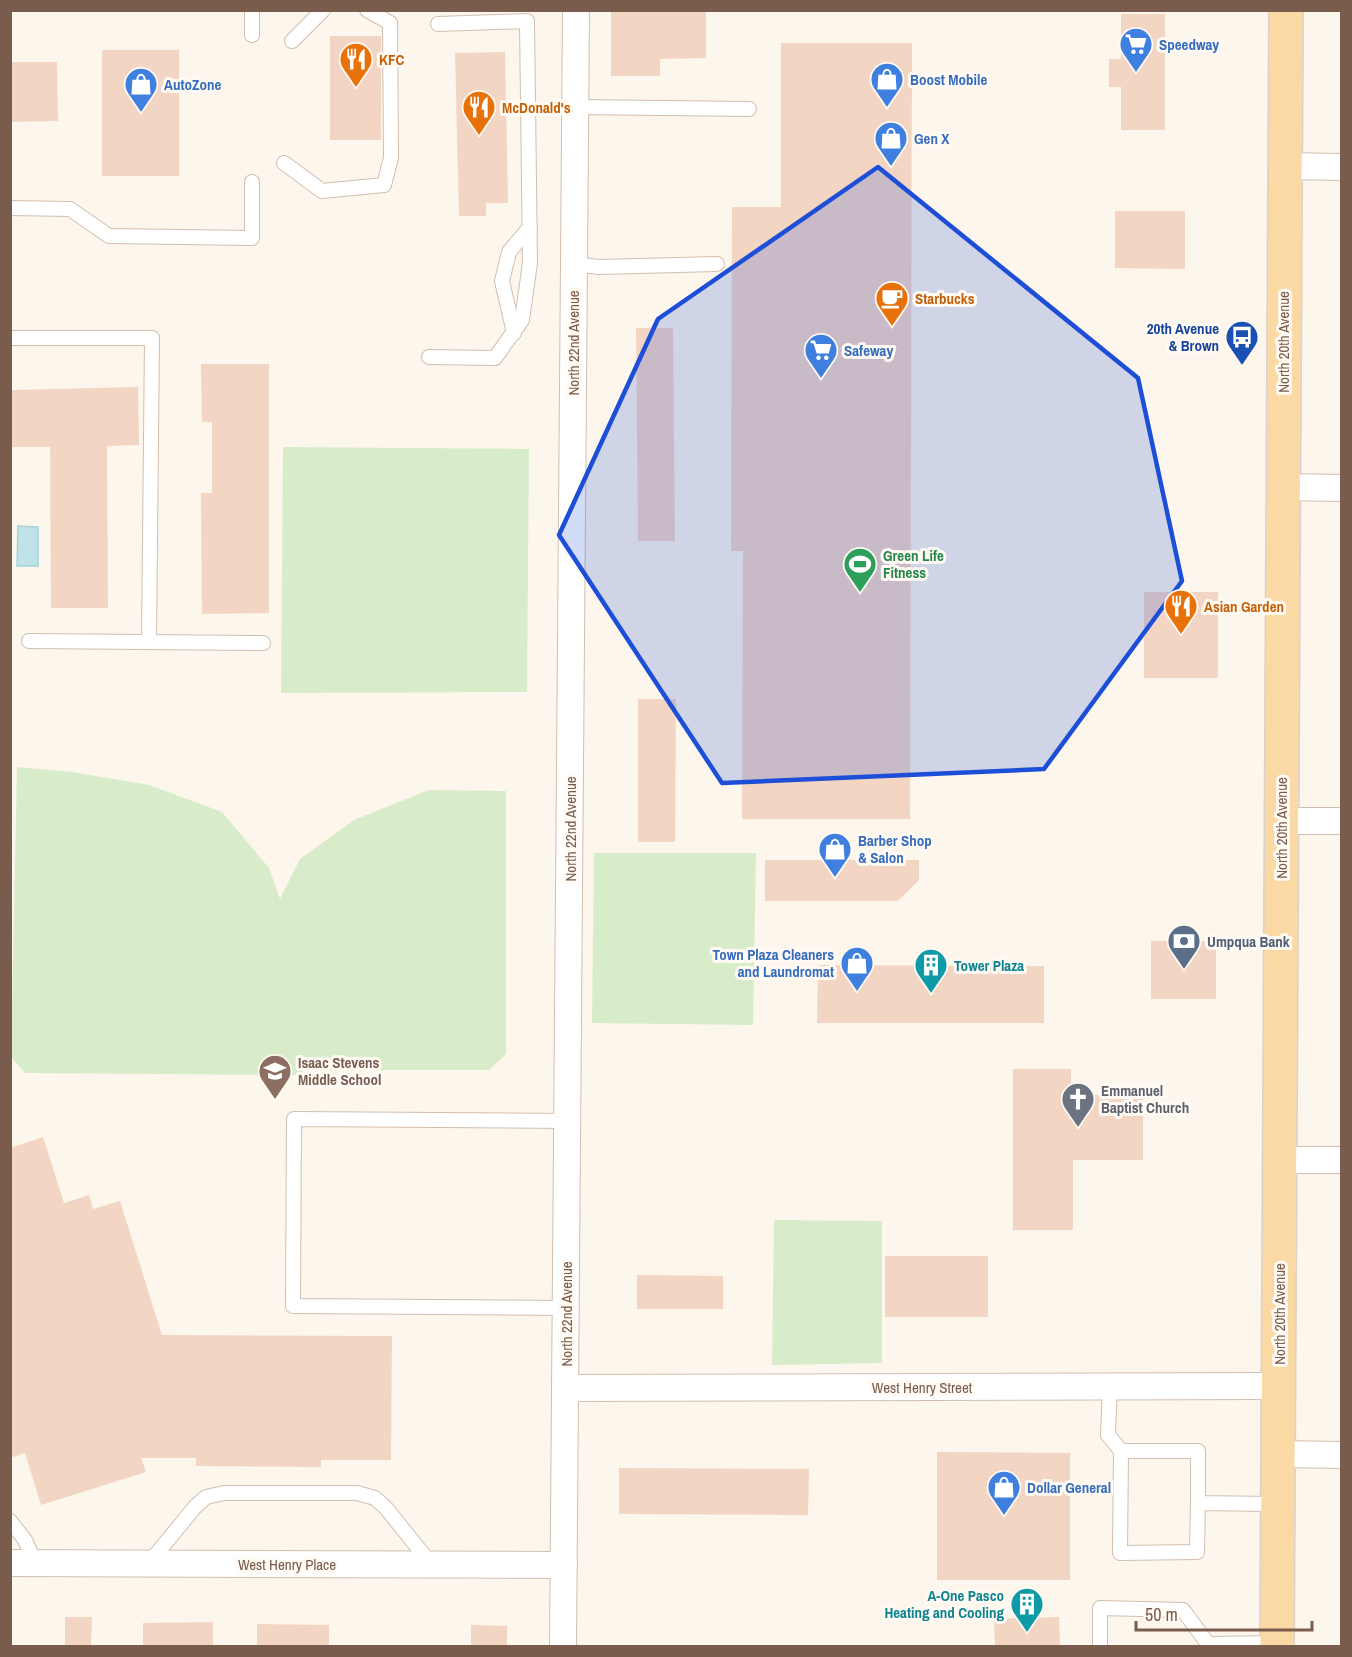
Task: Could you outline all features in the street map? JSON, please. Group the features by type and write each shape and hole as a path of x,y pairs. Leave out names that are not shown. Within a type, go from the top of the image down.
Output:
{"main road":[{"name":"North 20th Avenue","path":"1277,1645 1286,10"}],"street":[{"name":"North 22nd Avenue","path":"563,1647 576,10"},
{"path":"1284,166 1341,167"},
{"path":"1282,487 1341,488"},
{"path":"1281,821 1341,821"},
{"path":"1280,1160 1341,1160"},
{"name":"West Henry Street","path":"565,1388 1279,1386"},
{"path":"1278,1454 1341,1455"},
{"name":"West Henry Place","path":"23,1563 564,1564"}],"lane":[{"path":"252,10 252,35"},
{"path":"292,41 323,10"},
{"path":"284,163 322,191 384,185 391,158 390,23 367,10"},
{"path":"429,357 495,358 522,320 530,262 527,21 438,24"},
{"path":"575,107 749,109"},
{"path":"10,208 70,209 109,236 252,238 252,182"},
{"path":"513,333 502,280 509,252 530,227"},
{"path":"574,264 599,267 717,264"},
{"path":"10,339 152,339 149,642"},
{"path":"29,641 263,643"},
{"path":"566,1308 293,1306 294,1119 568,1121"},
{"path":"1110,1386 1108,1435 1121,1451 1120,1553 1197,1552 1198,1451 1121,1451"},
{"path":"149,1563 206,1497 224,1493 357,1493 375,1498 386,1508 431,1564"},
{"path":"1198,1503 1278,1504"},
{"path":"10,1521 25,1539 23,1563"},
{"path":"1100,1647 1100,1608 1183,1610 1208,1645 1277,1645"}],"highlighted area":[{"path":"878,167 1138,378 1182,581 1044,769 722,783 559,535 658,319"}],"green space":[{"path":"283,447 529,449 527,692 281,693"},
{"path":"17,767 72,772 149,785 222,812 269,868 280,899 300,859 354,820 429,790 506,791 506,1054 489,1070 303,1070 302,1075 25,1073 11,1057"},
{"path":"594,853 756,853 753,1025 592,1023"},
{"path":"774,1220 882,1221 882,1363 772,1365"}],"water":[{"path":"18,526 38,527 38,566 17,566"}],"building":[{"path":"611,10 706,10 706,58 660,59 660,76 611,76"},
{"name":"Speedway","path":"1121,14 1165,14 1165,130 1121,130 1121,87 1109,87 1109,59 1121,59"},
{"name":"KFC","path":"330,36 381,36 381,140 330,140"},
{"path":"781,43 912,43 910,819 742,819 743,551 731,551 732,207 781,207"},
{"name":"AutoZone","path":"102,50 179,50 179,176 102,176"},
{"name":"McDonald's","path":"505,52 508,203 486,203 486,216 459,216 455,53"},
{"path":"10,62 57,62 58,121 10,122"},
{"path":"1115,211 1185,211 1185,269 1115,268"},
{"path":"636,328 673,328 675,541 638,541"},
{"path":"201,364 269,364 269,613 202,614 201,493 212,493 212,422 202,422"},
{"path":"138,387 139,445 107,446 108,608 51,608 50,447 10,447 10,390"},
{"name":"Asian Garden","path":"1144,592 1218,592 1218,678 1144,678"},
{"path":"638,699 676,699 675,842 638,842"},
{"path":"765,860 919,860 919,880 898,901 765,901"},
{"name":"Umpqua Bank","path":"1170,936 1188,936 1188,941 1216,941 1216,999 1151,999 1151,941 1170,941"},
{"name":"Tower Plaza","path":"818,965 1044,966 1044,1023 817,1023"},
{"name":"Emmanuel Baptist Church","path":"1013,1069 1071,1069 1071,1095 1143,1095 1143,1160 1073,1160 1073,1230 1013,1230"},
{"path":"43,1137 64,1203 89,1195 93,1209 120,1201 162,1335 392,1336 391,1460 321,1460 321,1467 196,1466 196,1458 141,1458 146,1472 41,1505 25,1453 10,1458 10,1148"},
{"path":"885,1256 988,1256 988,1317 885,1317"},
{"path":"637,1275 723,1276 723,1309 637,1309"},
{"name":"Dollar General","path":"937,1452 1070,1453 1070,1580 937,1580"},
{"path":"619,1468 809,1469 808,1515 619,1514"},
{"path":"65,1617 92,1617 91,1647 65,1647"},
{"name":"A-One Pasco Heating and Cooling","path":"1059,1617 1060,1647 995,1647 994,1619"},
{"path":"213,1622 213,1647 143,1647 143,1623"},
{"path":"257,1624 329,1625 329,1647 257,1647"},
{"path":"471,1625 507,1626 507,1647 471,1647"}],"place":[{"name":"Speedway","path":"1136,73"},
{"name":"KFC","path":"356,88"},
{"name":"Boost Mobile","path":"887,108"},
{"name":"AutoZone","path":"141,113"},
{"name":"McDonald's","path":"479,136"},
{"name":"Gen X","path":"891,167"},
{"name":"Starbucks","path":"892,327"},
{"name":"20th Avenue & Brown","path":"1242,366"},
{"name":"Safeway","path":"821,379"},
{"name":"Green Life Fitness","path":"860,593"},
{"name":"Asian Garden","path":"1181,635"},
{"name":"Barber Shop & Salon","path":"835,878"},
{"name":"Umpqua Bank","path":"1184,970"},
{"name":"Town Plaza Cleaners and Laundromat","path":"857,992"},
{"name":"Tower Plaza","path":"931,994"},
{"name":"Isaac Stevens Middle School","path":"275,1100"},
{"name":"Emmanuel Baptist Church","path":"1078,1128"},
{"name":"Dollar General","path":"1004,1516"},
{"name":"A-One Pasco Heating and Cooling","path":"1027,1633"}]}
